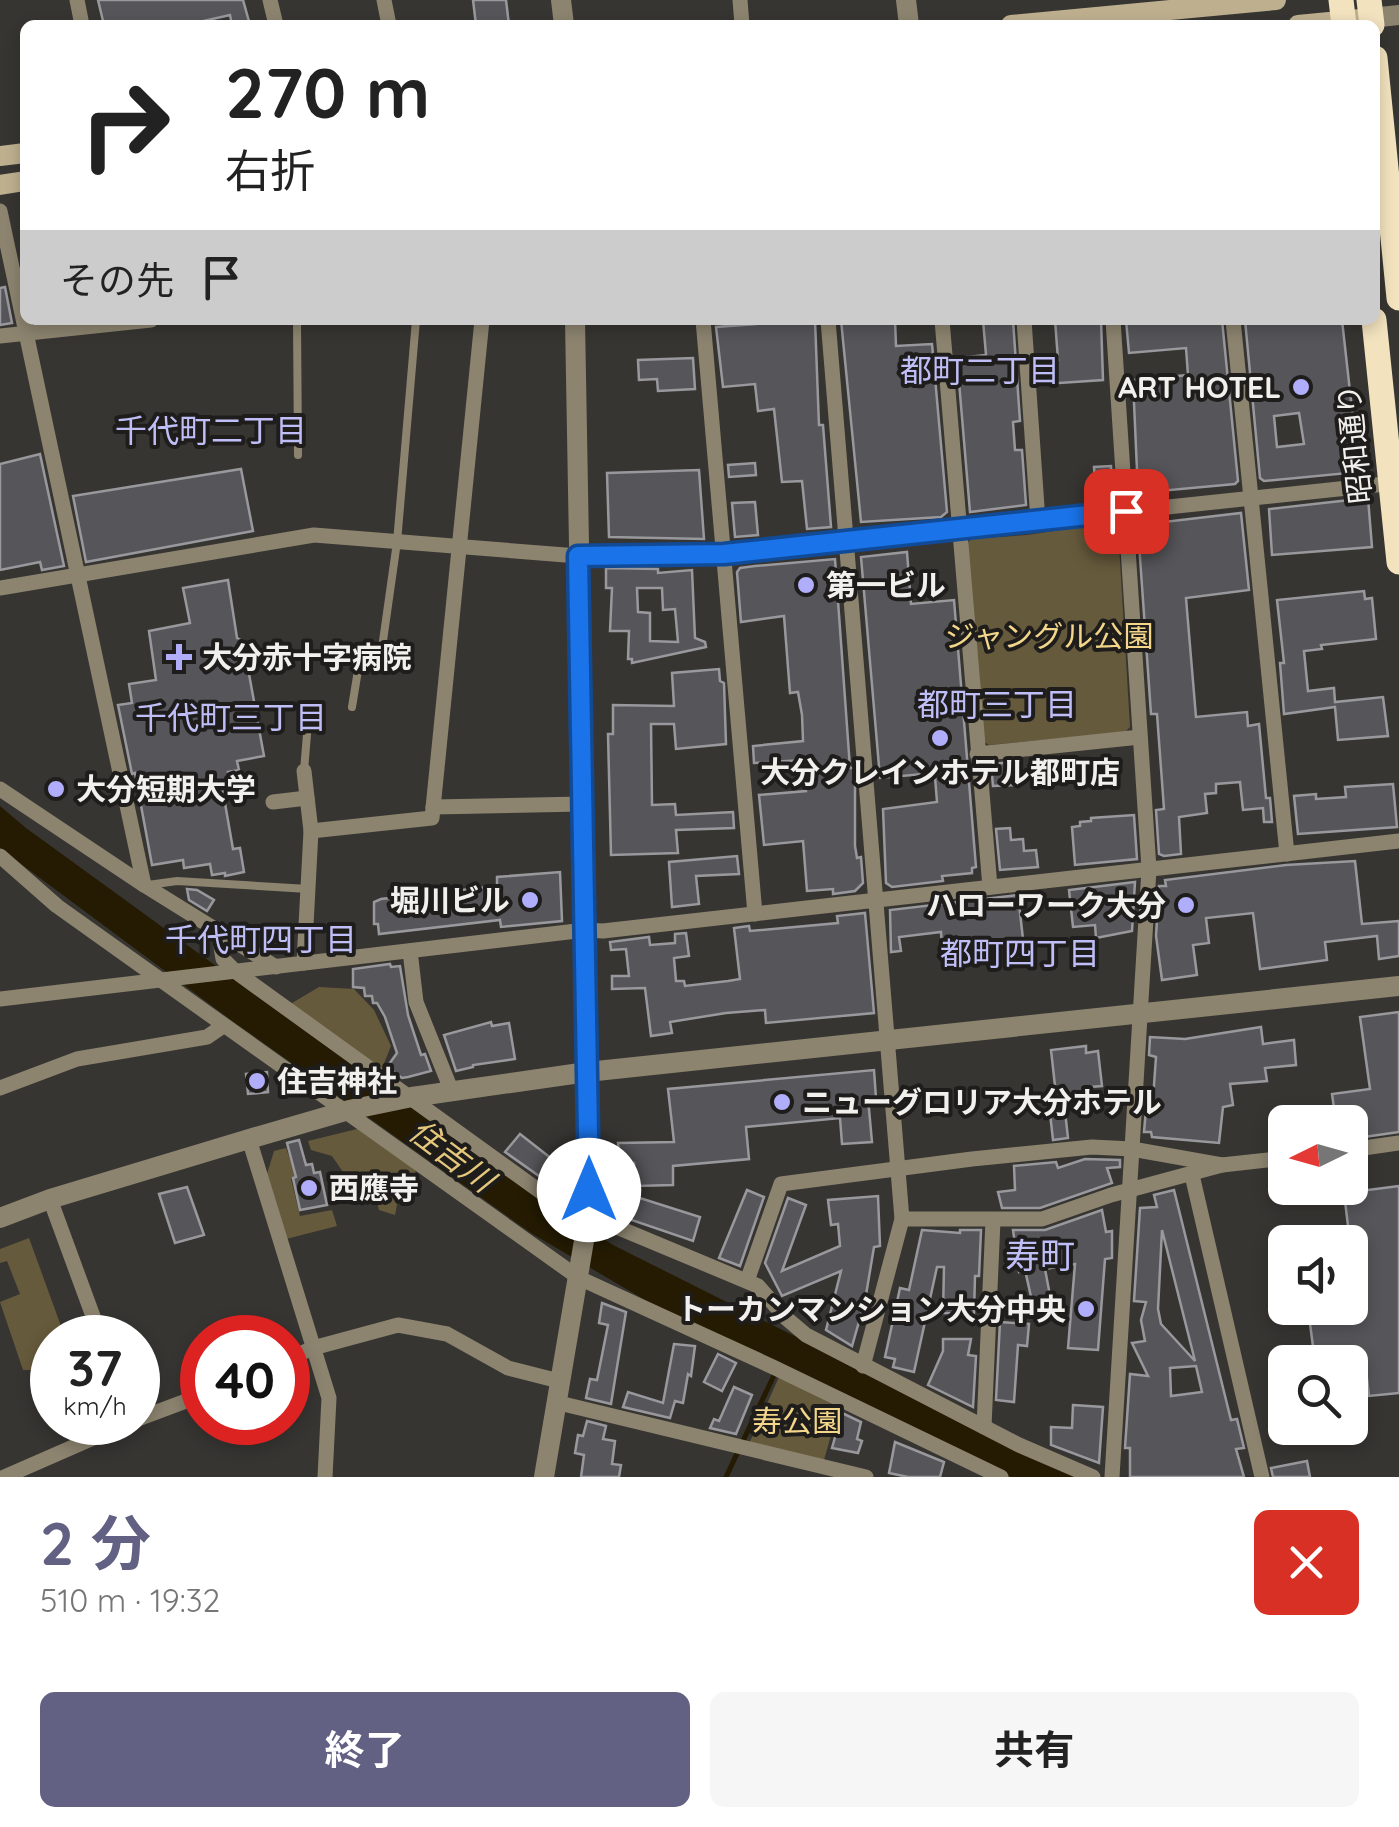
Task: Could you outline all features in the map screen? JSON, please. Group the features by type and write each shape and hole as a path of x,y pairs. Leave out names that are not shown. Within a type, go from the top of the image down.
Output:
{"highway":[{"path":"1380,108 1399,298"},
{"name":"昭和通り","path":"1375,325 1395,483 1399,562"}],"main road":[{"path":"1047,20 1276,0"},
{"path":"1343,15 1371,14"}],"street":[{"path":"1371,14 1399,15"},
{"path":"0,211 20,305"},
{"path":"24,325 144,885"},
{"path":"0,336 103,325"},
{"path":"311,831 432,818 481,325"},
{"path":"544,1477 579,1278 590,1165 574,325"},
{"path":"703,325 755,914"},
{"path":"828,325 902,1219 863,1366"},
{"path":"942,325 990,887"},
{"path":"1024,325 1038,521"},
{"path":"1112,1477 1149,869 1113,325"},
{"path":"1233,325 1288,854"},
{"path":"0,588 314,535 578,556 724,554 1395,483"},
{"path":"977,754 1140,737"},
{"path":"304,772 311,831 304,964"},
{"path":"0,789 276,967"},
{"path":"273,802 307,798"},
{"path":"434,807 582,804"},
{"path":"0,999 584,930 1399,841"},
{"path":"0,856 58,906 579,1278 1001,1477"},
{"path":"218,929 222,959 234,972 552,1200 747,1280 767,1293 796,1328 984,1427 1093,1477"},
{"path":"410,951 416,1002 452,1092"},
{"path":"0,1218 249,1139 346,1111 410,1098 587,1072 1399,986"},
{"path":"0,1088 77,1059 208,1037 223,1026"},
{"path":"249,1139 330,1398 325,1477"},
{"path":"1368,1147 1399,1143"},
{"path":"747,1280 781,1184 1092,1148 1132,1150 1222,1165"},
{"path":"902,1219 1056,1216 1129,1189 1222,1165 1268,1160"},
{"path":"1192,1175 1262,1477"},
{"path":"50,1199 93,1315"},
{"path":"984,1427 993,1220"},
{"path":"310,1350 398,1326 447,1334 557,1392 740,1447 866,1477"},
{"path":"4,1477 77,1445"}],"lane":[{"path":"296,325 298,456"},
{"path":"352,707 360,658 380,662 397,542 416,325"},
{"path":"304,772 308,722"},
{"path":"144,885 177,881 308,889"}],"green space":[{"name":"ジャングル公園","path":"1108,523 1118,528 1130,727 1125,732 989,745 983,741 967,544 971,539"},
{"path":"319,987 354,989 374,1010 391,1046 381,1071 287,1006"},
{"path":"361,1128 414,1167 417,1177 401,1184 395,1215 379,1210 371,1176 345,1175 332,1156 311,1150 308,1141"},
{"path":"286,1148 296,1176 291,1179 300,1216 332,1210 337,1226 286,1239 264,1184 274,1151"},
{"path":"29,1238 57,1315 30,1315 30,1370 23,1370 0,1302 20,1294 7,1261 0,1263 0,1249"},
{"name":"寿公園","path":"779,1377 840,1404 824,1460 748,1446"}],"water":[{"name":"住吉川","path":"0,806 497,1170 613,1245 1076,1477 1011,1477 645,1300 531,1233 231,1020 0,848"}],"building":[{"path":"98,0 243,0 249,20 231,20 230,15 208,20 103,20"},
{"path":"473,0 506,0 508,20 475,20"},
{"path":"5,287 12,323 0,325 0,288"},
{"path":"815,325 819,425 823,425 831,527 807,529 802,481 782,482 774,409 758,411 755,384 723,387 716,327"},
{"path":"841,325 895,325 896,346 932,344 947,512 941,517 861,522"},
{"path":"983,325 1013,325 1020,421 1013,422 1015,450 1022,450 1026,505 970,512 957,358 986,355"},
{"path":"1055,325 1101,325 1103,380 1045,384 1043,361 1058,360"},
{"path":"1126,325 1222,325 1238,481 1235,484 1138,493 1133,380 1188,375 1186,348 1129,353"},
{"path":"1245,325 1343,325 1359,472 1264,481 1260,478","holes":["1299,413 1304,444 1277,447 1274,416"]},
{"path":"693,358 695,389 658,391 657,379 639,380 638,360"},
{"path":"40,454 64,566 42,570 40,562 0,570 0,464"},
{"path":"755,463 756,475 729,477 728,465"},
{"path":"1111,466 1112,492 1110,496 1096,497 1094,467"},
{"path":"241,469 253,531 86,562 73,496"},
{"path":"699,470 704,539 609,537 607,473"},
{"path":"1368,498 1372,547 1272,555 1269,509"},
{"path":"755,502 758,535 735,537 732,503"},
{"path":"1241,513 1249,590 1186,598 1196,717 1247,712 1248,726 1259,724 1272,822 1264,822 1263,808 1243,810 1240,782 1216,784 1216,793 1205,794 1207,813 1179,817 1181,854 1164,856 1159,854 1156,810 1164,809 1157,714 1151,714 1138,529 1156,527 1155,523"},
{"path":"907,552 911,604 954,600 976,867 972,873 942,876 943,881 892,887 886,883 883,809 937,802 935,777 934,773 880,778 861,557"},
{"path":"835,559 850,768 854,768 855,780 855,846 857,858 861,857 863,883 855,891 833,894 833,889 807,891 803,841 764,845 759,795 806,791 804,762 754,763 753,746 803,741 802,715 798,692 790,693 784,616 741,622 737,572 755,566"},
{"path":"606,568 658,569 658,573 692,570 695,638 705,642 706,647 632,663 628,659 629,631 610,631 612,588 606,588","holes":["637,588 662,588 663,610 675,609 678,642 650,641 650,613 638,612"]},
{"name":"大分赤十字病院","path":"228,580 264,756 237,761 239,770 228,772 231,790 223,792 233,849 240,848 244,872 225,876 212,875 210,864 184,868 183,860 152,865 118,705 132,703 129,684 156,680 149,631 190,623 183,588"},
{"path":"1364,591 1365,599 1372,598 1376,639 1321,645 1322,649 1304,651 1308,691 1334,688 1335,702 1383,697 1388,736 1338,740 1335,707 1284,714 1280,663 1284,663 1277,600"},
{"path":"719,669 720,681 724,683 726,744 676,749 674,724 651,724 652,805 675,804 676,815 733,812 734,828 676,830 678,853 611,855 608,734 613,734 613,705 674,706 672,673"},
{"path":"1013,762 1016,785 993,786 991,764"},
{"path":"1393,784 1397,827 1298,834 1294,796 1346,797 1345,787"},
{"path":"1134,815 1137,859 1075,865 1072,827 1091,818"},
{"path":"1010,828 1011,840 1023,839 1024,851 1036,850 1038,867 1000,870 996,829"},
{"path":"737,856 739,874 696,876 699,904 672,907 669,862"},
{"path":"1355,861 1362,924 1399,921 1399,956 1379,959 1377,936 1325,942 1327,960 1260,969 1253,913 1206,918 1209,943 1193,945 1197,975 1162,980 1156,936 1159,886 1166,886 1165,880"},
{"path":"560,872 562,921 501,927 500,920 379,934 378,924 374,924 374,902 381,899 497,886 497,877"},
{"path":"1135,882 1132,931 1096,938 1095,925 1073,927 1069,890"},
{"path":"187,889 214,900 207,911 189,900"},
{"path":"1018,895 1023,939 942,947 941,932 899,937 901,951 891,952 890,910"},
{"path":"865,913 874,1013 766,1023 765,1010 726,1013 670,1022 672,1033 651,1036 645,988 612,989 612,976 629,976 626,949 611,950 610,942 649,937 650,945 675,943 675,934 686,933 689,956 674,958 676,981 684,981 685,986 740,979 734,928 749,926 750,931 838,923 837,916"},
{"path":"400,966 408,1015 421,1055 425,1054 431,1071 402,1078 387,1067 397,1053 385,1017 372,996 365,996 364,988 353,987 353,969"},
{"path":"1399,1012 1399,1132 1368,1136 1368,1105 1334,1105 1332,1094 1370,1089 1360,1017"},
{"path":"491,1022 492,1026 509,1023 515,1059 456,1071 444,1035"},
{"path":"1261,1027 1263,1044 1294,1040 1296,1065 1265,1068 1267,1081 1230,1084 1233,1105 1223,1107 1219,1143 1152,1137 1151,1132 1144,1132 1147,1098 1153,1099 1156,1057 1149,1055 1150,1037 1185,1039"},
{"path":"1086,1046 1086,1053 1098,1051 1102,1086 1089,1087 1091,1092 1056,1095 1051,1050"},
{"path":"874,1070 876,1098 868,1098 872,1142 842,1144 840,1118 746,1127 749,1159 673,1166 673,1185 635,1186 634,1163 619,1163 618,1143 674,1142 668,1089"},
{"path":"267,1072 268,1092 248,1094 246,1074"},
{"path":"1064,1102 1068,1138 1053,1140 1049,1104"},
{"path":"520,1134 552,1159 539,1176 505,1152"},
{"path":"299,1140 306,1165 312,1164 314,1173 320,1172 327,1205 300,1210 287,1143"},
{"path":"1085,1159 1120,1160 1120,1167 1107,1168 1112,1183 1040,1208 1002,1208 998,1192 1015,1190 1014,1166 1056,1162 1058,1168"},
{"path":"1399,1186 1399,1393 1369,1396 1368,1345 1313,1345 1310,1325 1368,1325 1368,1225 1348,1225 1345,1205 1368,1205 1368,1190"},
{"path":"187,1187 204,1235 175,1243 159,1194"},
{"path":"747,1190 764,1197 740,1266 719,1258"},
{"path":"1174,1190 1231,1420 1237,1419 1244,1448 1236,1449 1244,1477 1130,1477 1130,1448 1125,1448 1130,1374 1148,1376 1132,1343 1145,1341 1141,1320 1146,1302 1134,1301 1140,1208 1157,1207 1154,1195","holes":["1162,1230 1195,1361 1161,1324 1158,1309","1196,1366 1202,1392 1171,1396 1170,1368"]},
{"path":"624,1193 700,1217 693,1241 617,1215"},
{"path":"878,1196 880,1246 874,1247 852,1346 826,1330 841,1271 782,1296 765,1263 788,1198 806,1205 782,1271 840,1246 838,1224 831,1225 828,1200"},
{"path":"1102,1210 1106,1232 1112,1231 1112,1258 1105,1259 1098,1350 1068,1348 1075,1264 1045,1269 1052,1306 1034,1310 1025,1270 1019,1272 1013,1230 1045,1230"},
{"path":"922,1230 981,1230 979,1276 975,1276 974,1314 943,1313 944,1267 937,1267 914,1372 893,1367 895,1359 885,1357 900,1288 909,1290"},
{"path":"602,1303 626,1312 611,1404 586,1398 590,1379 597,1380 608,1325 599,1323"},
{"path":"1000,1322 1029,1324 1027,1346 1018,1345 1014,1402 996,1400"},
{"path":"943,1339 971,1339 968,1355 976,1356 973,1407 928,1385 943,1351"},
{"path":"674,1344 695,1346 683,1403 675,1401 670,1418 623,1407 628,1392 663,1403"},
{"path":"718,1354 736,1363 722,1391 704,1382"},
{"path":"734,1387 752,1395 736,1434 710,1428 714,1419 719,1421"},
{"path":"1073,1405 1103,1407 1099,1463 1051,1445 1051,1427 1072,1428"},
{"path":"842,1413 861,1422 858,1453 832,1448"},
{"path":"587,1421 606,1426 603,1439 615,1441 612,1464 621,1465 619,1477 581,1477 584,1455 575,1453 578,1435 583,1436"},
{"path":"895,1442 944,1462 940,1477 889,1473"},
{"path":"1307,1461 1310,1477 1273,1477 1271,1468"}],"waterway":[{"path":"726,1477 776,1371"}],"place":[{"name":"ART HOTEL","path":"1301,387"},
{"name":"第一ビル","path":"806,585"},
{"name":"大分赤十字病院","path":"179,657"},
{"name":"大分クレインホテル都町店","path":"940,738"},
{"name":"大分短期大学","path":"56,789"},
{"name":"堀川ビル","path":"530,900"},
{"name":"ハローワーク大分","path":"1186,905"},
{"name":"住吉神社","path":"257,1081"},
{"name":"ニューグロリア大分ホテル","path":"782,1102"},
{"name":"西應寺","path":"309,1188"},
{"name":"トーカンマンション大分中央","path":"1086,1309"}],"district":[{"name":"都町二丁目","path":"980,370"},
{"name":"千代町二丁目","path":"211,430"},
{"name":"都町三丁目","path":"997,704"},
{"name":"千代町三丁目","path":"231,717"},
{"name":"千代町四丁目","path":"261,939"},
{"name":"都町四丁目","path":"1020,953"},
{"name":"寿町","path":"1040,1255"}],"route":[{"path":"589,1190 578,556 724,554 1126,511"}]}
